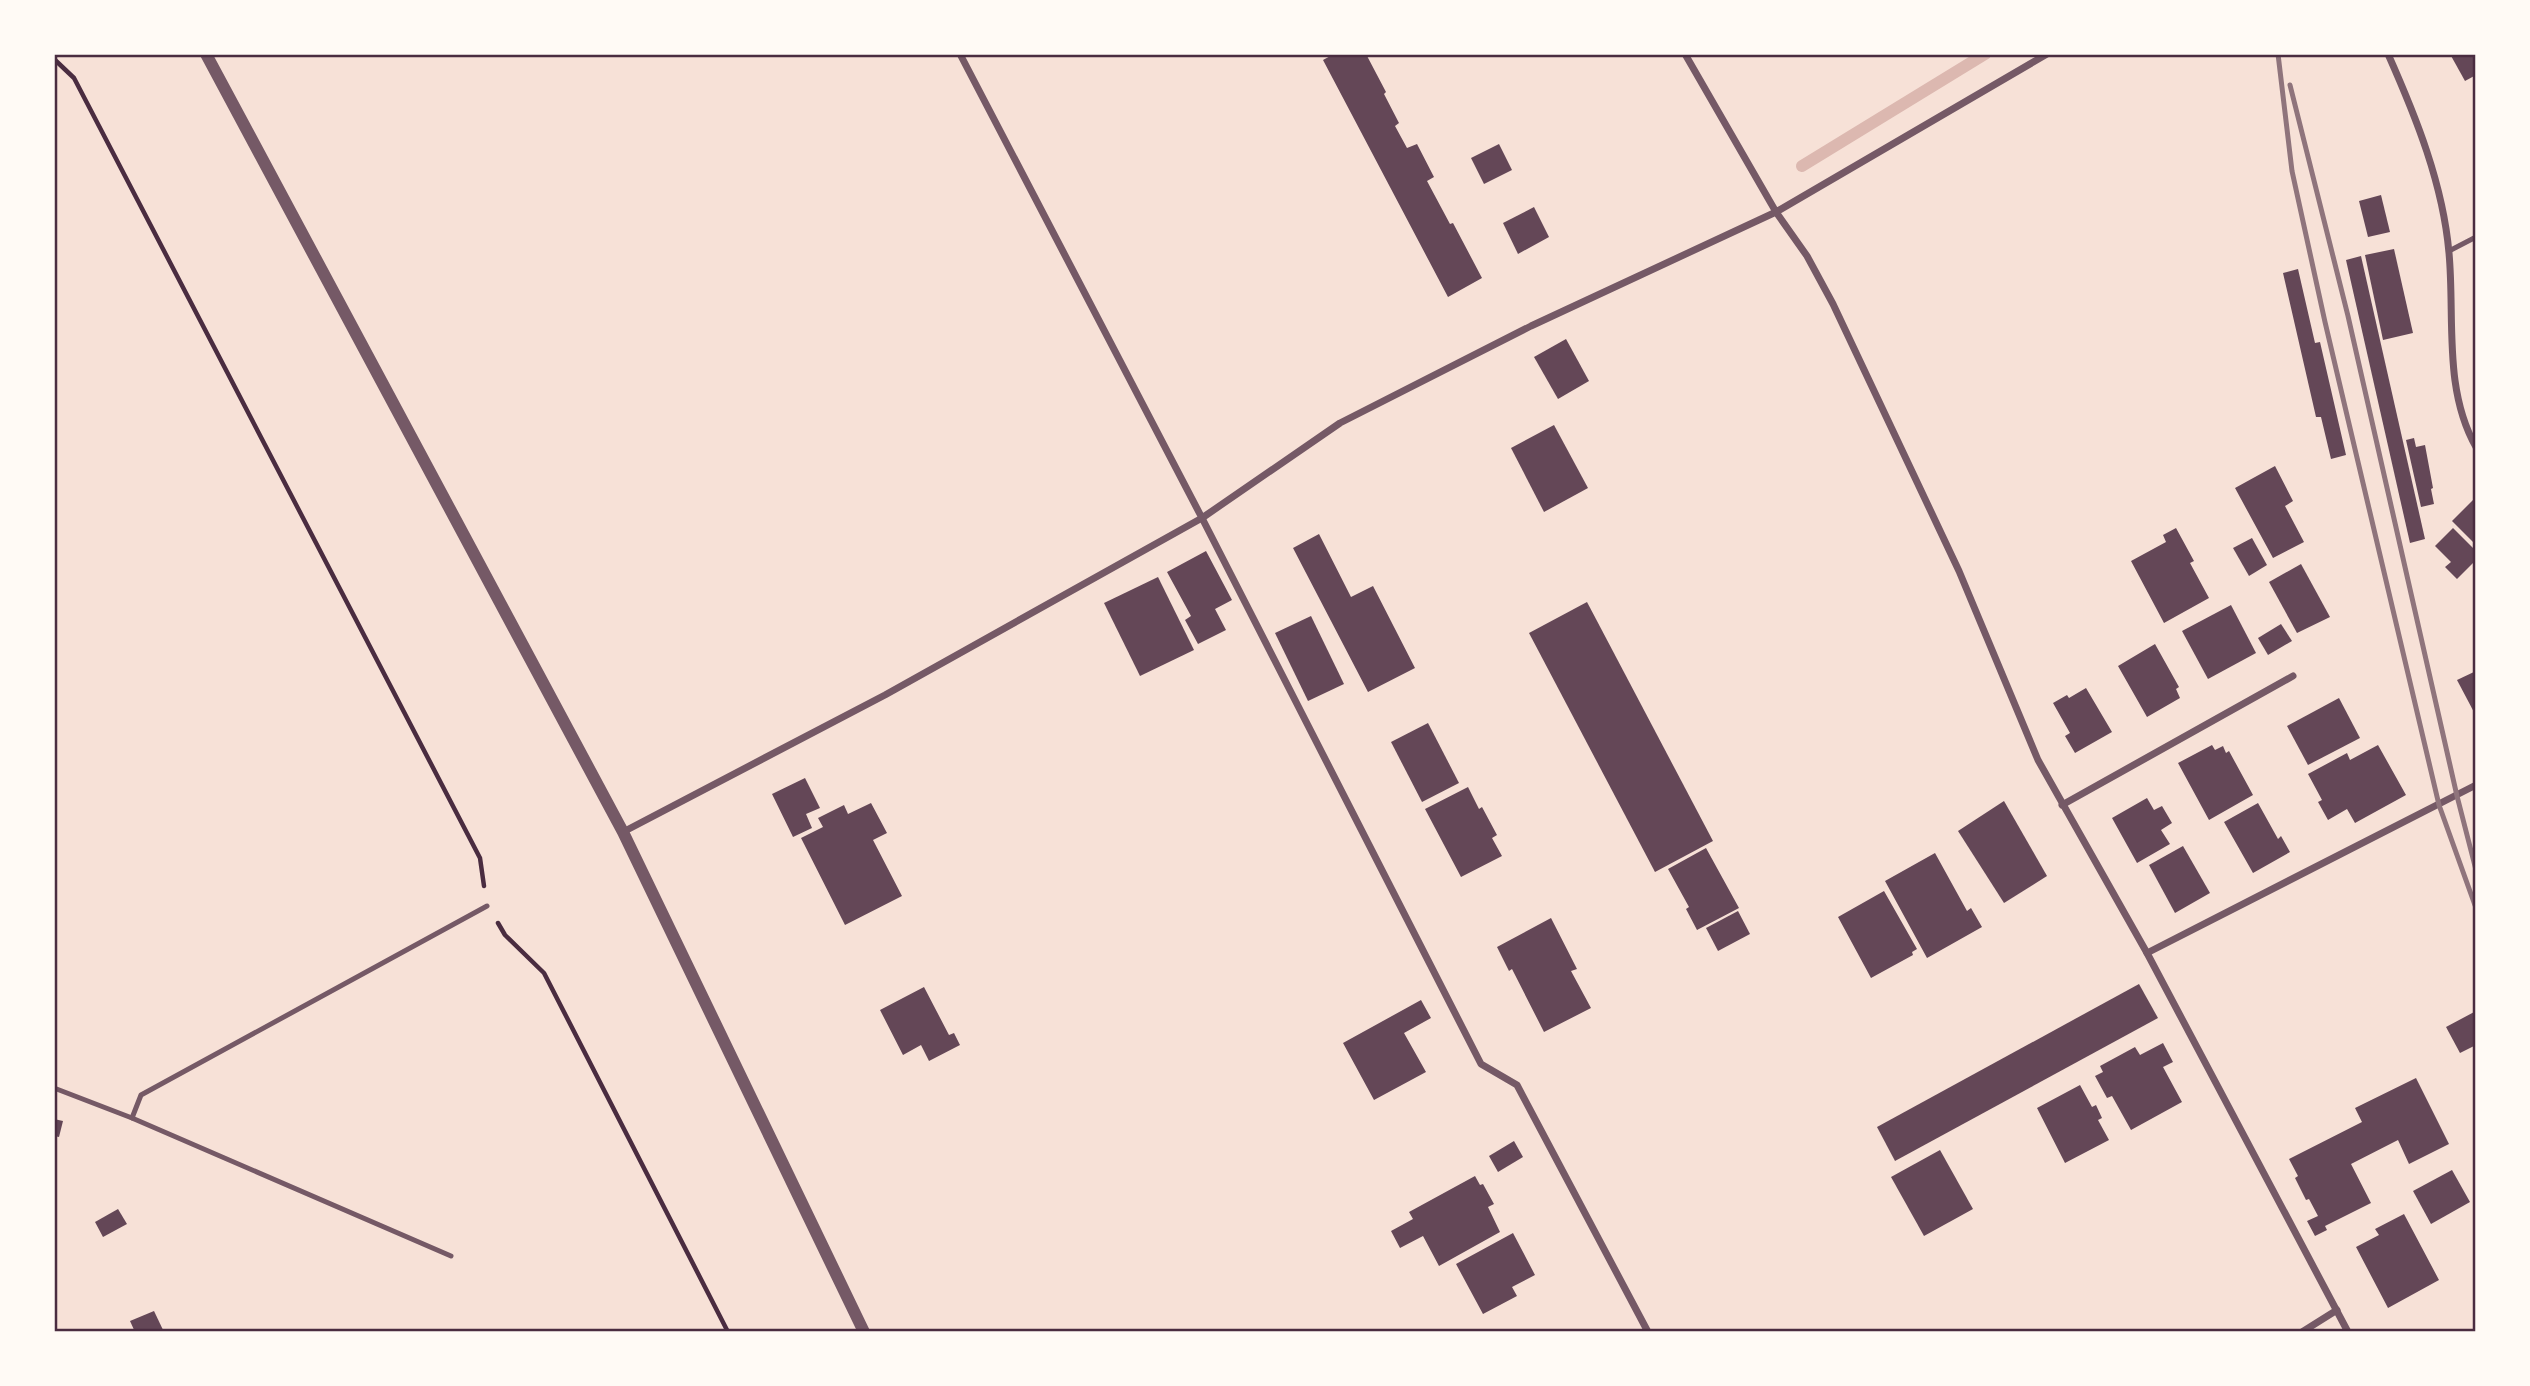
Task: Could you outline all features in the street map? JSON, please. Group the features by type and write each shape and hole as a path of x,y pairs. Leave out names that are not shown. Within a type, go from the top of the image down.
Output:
{"street":[{"path":"206,54 624,832 864,1332"},
{"path":"960,54 1481,1064 1517,1085 1648,1332"},
{"path":"1685,54 1776,212 1807,256 1833,304 1959,571 2016,712 2062,805 2147,953 2348,1332"},
{"path":"624,832 885,695 1202,519 1340,423 1531,327 1776,212 2047,54"},
{"path":"2388,54 2412,108 2431,167 2449,251 2455,389 2466,429 2476,447"},
{"path":"2062,805 2293,676"},
{"path":"2147,953 2476,785"},
{"path":"2302,1332 2337,1310"}],"lane":[{"path":"2449,251 2476,237"},
{"path":"132,1118 141,1095 487,906"},
{"path":"54,1088 132,1118 451,1256"}],"path":[{"path":"54,59 74,78 480,858 487,906 505,935 544,973 728,1332"}],"building":[{"path":"1334,54 1366,54 1399,123 1395,126 1407,148 1417,144 1434,177 1427,181 1482,278 1448,297 1323,60"},
{"path":"2450,54 2476,54 2476,75 2465,81"},
{"path":"1499,144 1512,170 1484,184 1471,158"},
{"path":"2381,195 2390,232 2368,237 2359,201"},
{"path":"1534,207 1549,237 1518,254 1503,223"},
{"path":"2394,249 2413,333 2383,340 2365,255"},
{"path":"2361,256 2425,539 2410,543 2346,260"},
{"path":"2298,269 2315,343 2320,342 2346,455 2331,459 2321,417 2316,417 2283,273"},
{"path":"1566,339 1589,381 1558,399 1534,357"},
{"path":"1554,425 1588,488 1544,512 1511,448"},
{"path":"2414,438 2416,447 2425,445 2433,488 2434,504 2421,507 2406,440"},
{"path":"2275,466 2293,501 2285,506 2304,542 2273,558 2235,488"},
{"path":"2476,497 2476,545 2452,521"},
{"path":"2176,528 2194,561 2190,563 2209,598 2164,623 2131,561 2166,542 2163,535"},
{"path":"2453,528 2476,551 2476,560 2457,579 2445,567 2451,562 2435,546"},
{"path":"1319,534 1351,597 1373,586 1415,668 1368,692 1293,548"},
{"path":"2252,538 2267,565 2249,576 2233,548"},
{"path":"1206,551 1232,600 1215,609 1226,630 1198,644 1185,620 1191,616 1167,572"},
{"path":"2301,564 2330,617 2297,633 2269,582"},
{"path":"1158,577 1194,650 1140,676 1104,603"},
{"path":"1587,602 1713,841 1655,872 1529,633"},
{"path":"2231,605 2256,653 2208,679 2182,631"},
{"path":"1311,616 1344,684 1308,701 1275,633"},
{"path":"2281,624 2292,641 2268,655 2258,638"},
{"path":"2155,644 2179,687 2176,689 2180,698 2147,717 2118,666"},
{"path":"2476,671 2476,716 2457,680"},
{"path":"2086,688 2112,732 2075,753 2065,736 2070,733 2053,703"},
{"path":"2339,698 2360,738 2308,765 2287,726"},
{"path":"1428,723 1459,783 1422,802 1391,742"},
{"path":"2212,745 2215,750 2223,746 2226,753 2229,751 2253,795 2209,820 2178,763"},
{"path":"2378,745 2406,795 2355,823 2347,809 2328,820 2318,802 2322,800 2308,774 2347,753 2350,760"},
{"path":"805,778 820,808 806,814 812,828 793,837 772,794"},
{"path":"1468,787 1497,835 1492,838 1502,856 1461,877 1425,809"},
{"path":"2147,798 2154,810 2162,806 2172,823 2161,830 2170,844 2137,863 2112,818"},
{"path":"2004,801 2047,876 2004,903 1958,831"},
{"path":"871,803 887,833 873,840 902,896 845,925 801,838 823,827 818,818 844,805 848,814"},
{"path":"2258,803 2278,839 2281,836 2290,852 2253,873 2224,822"},
{"path":"2183,846 2210,893 2175,913 2149,865"},
{"path":"1706,848 1739,908 1697,930 1686,909 1689,907 1668,869"},
{"path":"1935,853 1967,911 1971,908 1982,927 1927,958 1885,881"},
{"path":"1884,891 1917,949 1912,952 1913,955 1871,978 1838,917"},
{"path":"1738,911 1750,934 1718,951 1706,928"},
{"path":"1551,918 1577,969 1571,971 1591,1008 1544,1032 1512,969 1509,971 1497,947"},
{"path":"2139,984 2158,1018 1895,1161 1877,1127"},
{"path":"924,987 949,1035 954,1033 960,1045 929,1061 921,1045 903,1055 880,1010"},
{"path":"1421,1000 1431,1018 1404,1033 1426,1072 1374,1100 1343,1043"},
{"path":"2476,1011 2476,1045 2460,1053 2446,1027"},
{"path":"2163,1043 2173,1062 2163,1067 2182,1102 2131,1130 2112,1096 2107,1098 2095,1076 2103,1072 2100,1066 2135,1047 2140,1055"},
{"path":"2416,1078 2449,1144 2409,1164 2398,1140 2351,1164 2371,1203 2325,1226 2327,1230 2315,1236 2307,1221 2318,1216 2309,1199 2306,1200 2289,1159 2362,1122 2355,1108"},
{"path":"2080,1085 2092,1107 2096,1105 2102,1118 2098,1120 2109,1140 2065,1163 2037,1108"},
{"path":"54,1119 63,1121 59,1137 54,1136"},
{"path":"1514,1141 1523,1157 1498,1172 1489,1156"},
{"path":"1940,1150 1973,1209 1924,1236 1891,1177"},
{"path":"2452,1170 2470,1202 2431,1224 2413,1191"},
{"path":"1475,1176 1480,1185 1483,1184 1494,1204 1488,1207 1500,1232 1439,1266 1423,1236 1400,1248 1391,1231 1413,1219 1409,1212"},
{"path":"118,1209 127,1224 103,1237 95,1222"},
{"path":"2404,1214 2439,1280 2388,1308 2356,1247 2379,1235 2375,1229"},
{"path":"1513,1233 1535,1275 1512,1287 1517,1296 1483,1314 1456,1264"},
{"path":"154,1311 164,1332 135,1332 130,1321"}],"waterway":[{"path":"1802,166 1985,54"}],"railway":[{"path":"2278,54 2292,171 2325,322 2439,805 2476,908"},
{"path":"2290,85 2348,316 2476,870"}]}
